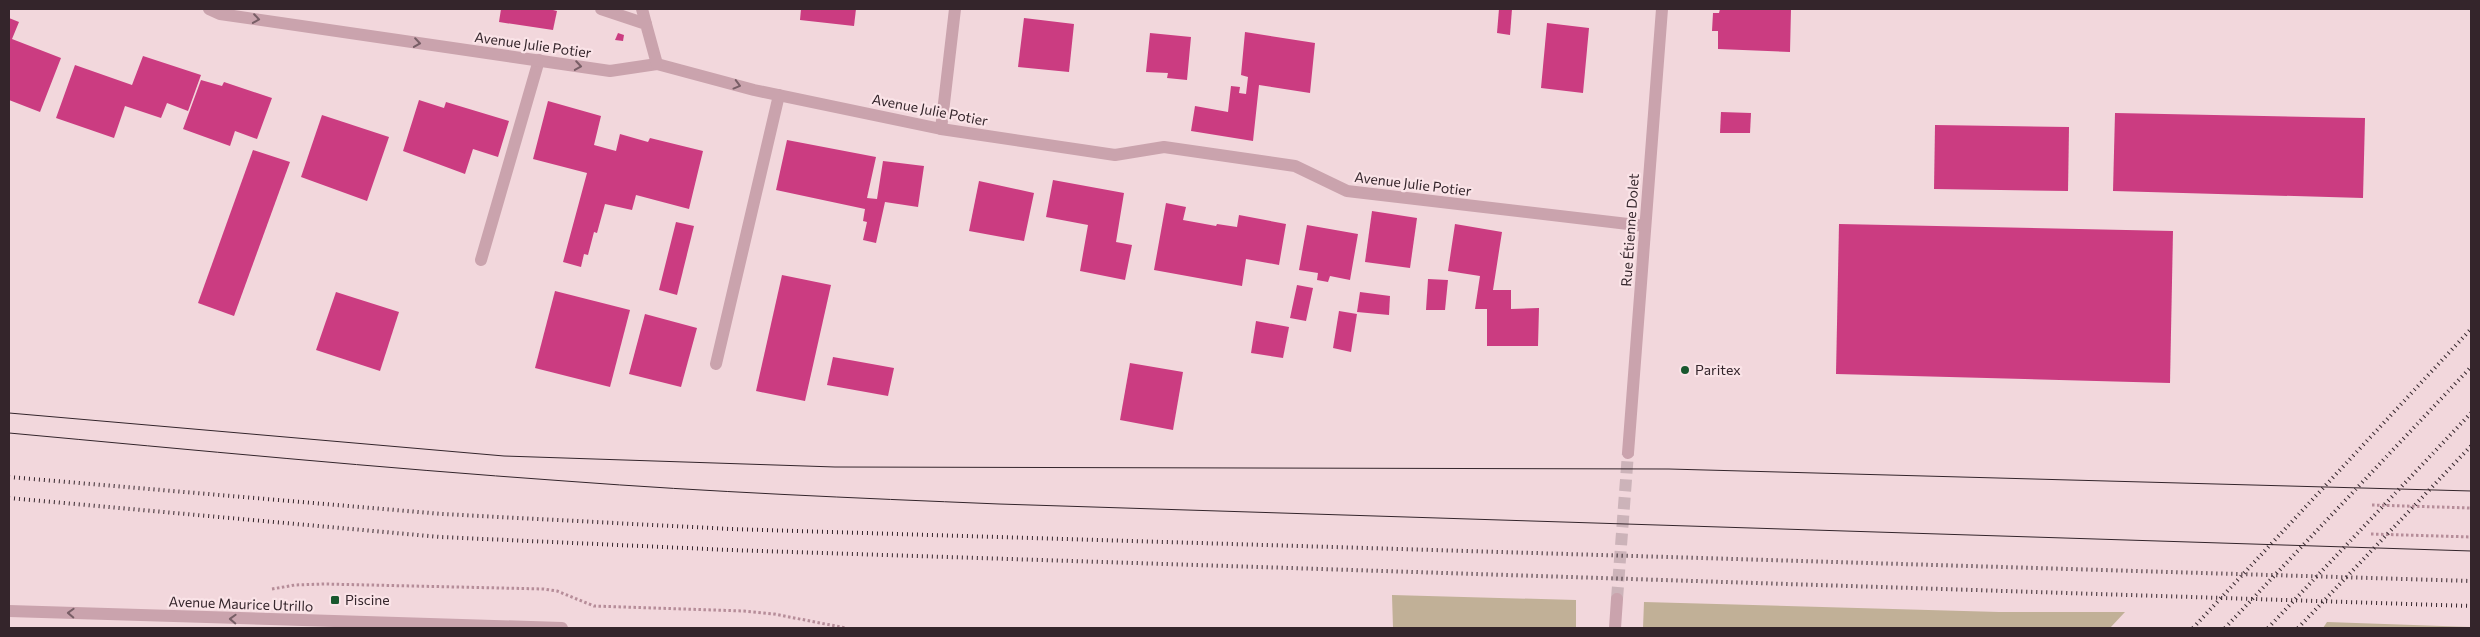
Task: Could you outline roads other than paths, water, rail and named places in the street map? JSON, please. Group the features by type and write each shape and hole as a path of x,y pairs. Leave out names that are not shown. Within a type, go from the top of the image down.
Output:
{"street":[{"name":"Avenue Julie Potier","path":"210,9 220,14 610,71 657,64 779,95 941,129 1115,155 1164,147 1295,166 1347,192 1645,226"},
{"path":"602,9 646,24"},
{"path":"642,9 657,64"},
{"path":"941,129 955,9"},
{"name":"Rue Étienne Dolet","path":"1628,453 1662,9"},
{"path":"481,260 539,60"},
{"path":"716,364 779,95"},
{"path":"1615,628 1617,599"},
{"name":"Avenue Maurice Utrillo","path":"9,611 562,628"}],"tunnel":[{"path":"1617,599 1628,453"}],"tram line":[{"path":"9,413 504,456 835,467 1669,469 2471,491"},
{"path":"9,433 496,476 836,497 999,504 2471,551"}],"railway":[{"path":"2193,628 2471,329"},
{"path":"2225,628 2471,367"},
{"path":"2268,628 2471,413"},
{"path":"2298,628 2471,446"},
{"path":"9,477 442,514 730,529 2471,581"},
{"path":"9,498 440,537 730,550 2471,606"}],"place":[{"name":"Paritex","path":"1685,370"},
{"name":"Piscine","path":"335,600"}]}
